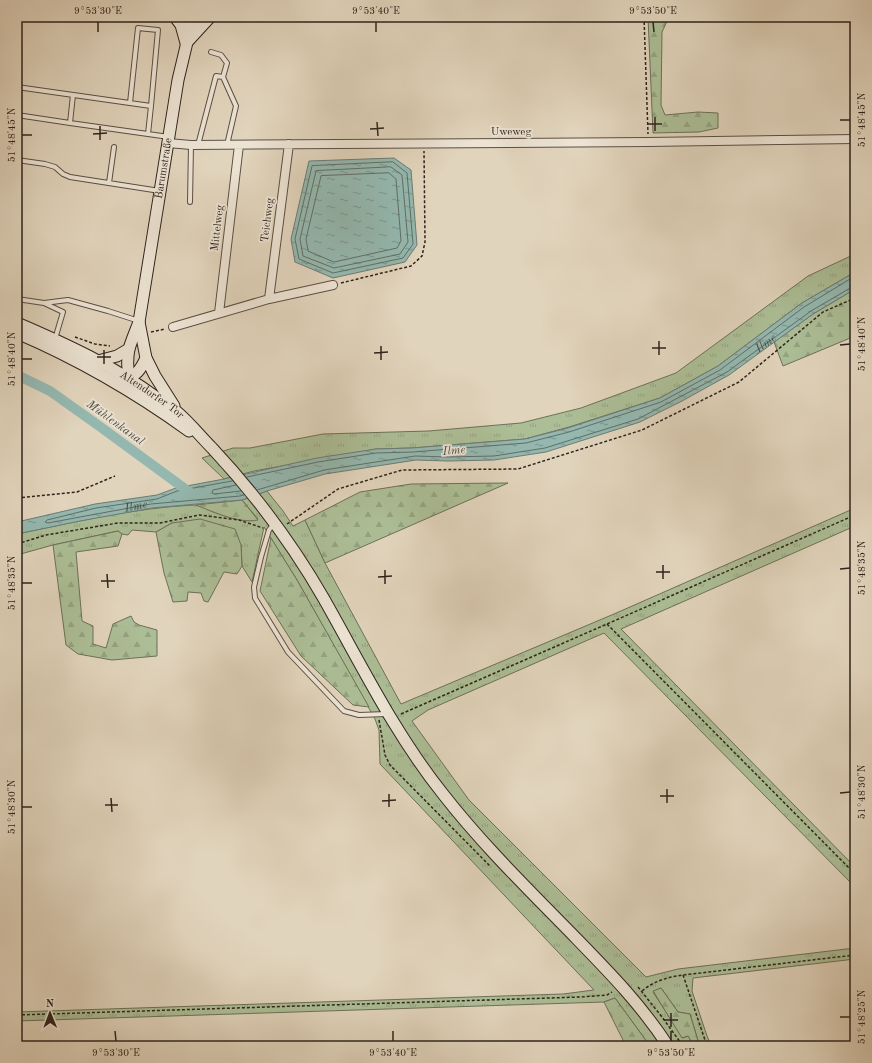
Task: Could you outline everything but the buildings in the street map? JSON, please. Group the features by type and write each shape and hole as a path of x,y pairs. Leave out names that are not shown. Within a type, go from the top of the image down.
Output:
{"main road":[{"path":"175,17 180,25 186,43 210,17"},
{"name":"Barumstraße","path":"133,392 128,378 129,349 139,322 178,80 193,17"},
{"name":"Barumstraße","path":"139,322 146,358 177,412"},
{"name":"Altendorfer Tor","path":"17,323 56,334 143,387 177,412 212,448 267,512 274,527 323,598 388,714 416,759 480,839 622,986 637,995 668,1046"},
{"name":"Altendorfer Tor","path":"17,333 75,360 133,392 212,448"},
{"path":"98,360 117,356 129,349"},
{"path":"112,380 128,378 136,373 142,367 146,358"}],"street":[{"name":"Uweweg","path":"169,140 194,145 239,145 855,139"},
{"name":"Teichweg","path":"269,298 289,144"},
{"name":"Mittelweg","path":"219,313 239,145"},
{"path":"173,327 269,298 333,286"}],"lane":[{"path":"17,21 20,17"},
{"path":"130,103 138,28 158,30 148,134"},
{"path":"211,52 221,55 227,63 223,77 236,106 227,145"},
{"path":"190,202 194,145 216,76 223,77"},
{"path":"17,87 151,106"},
{"path":"70,123 73,96"},
{"path":"17,115 148,134 169,140"},
{"path":"109,183 114,147"},
{"path":"17,160 50,165 70,177 161,191"},
{"path":"17,299 44,303 68,300 108,310 139,322"},
{"path":"44,303 63,312 56,334"},
{"path":"274,527 261,557 254,587 255,598 288,652 344,711 359,715 388,714"}],"path":[{"path":"644,17 648,142"},
{"path":"333,286 411,266 422,256 425,242 424,143"},
{"path":"17,544 46,535 118,522 160,523 199,515 239,520 274,527 338,489 402,470 518,469 642,430 739,382 823,312 855,298"},
{"path":"149,332 173,327"},
{"path":"56,334 95,344 129,349"},
{"path":"17,498 77,492 115,476"},
{"path":"388,714 399,714 855,515"},
{"path":"607,624 855,874"},
{"path":"637,995 648,986 670,977 855,955"},
{"path":"683,975 707,1046"},
{"path":"17,1015 580,997 607,995 622,986"},
{"path":"636,986 637,995 662,1017 683,1046"}],"green space":[{"path":"648,17 669,17 662,32 661,105 665,115 698,112 718,113 718,128 699,132 653,133"},
{"path":"855,254 855,272 802,303 718,366 660,398 569,427 525,439 412,448 376,449 254,471 224,479 202,458 233,448 250,448 323,434 429,431 521,423 581,408 676,373 808,276"},
{"path":"855,289 855,336 783,366 774,342 813,314"},
{"path":"508,483 325,563 305,520 360,492 411,484"},
{"path":"267,491 293,526 305,520 325,563 401,704 614,614 855,508 855,526 621,629 855,867 855,887 604,633 428,710 412,721 469,800 646,977 678,969 855,948 855,959 693,978 692,991 707,1036 713,1046 701,1046 699,1044 690,1014 678,1012 661,988 653,992 683,1038 688,1036 694,1046 650,1046 615,998 604,1002 17,1021 17,1012 563,994 594,990 380,764 379,730 375,719 297,580 264,527 252,582 242,566 241,545 172,523 156,532 132,530 128,535 122,534 118,531 53,545 17,555 17,534 127,512 194,505 234,518 247,520 258,519 242,500"},
{"path":"242,500 258,520 251,521 235,519 196,505"},
{"path":"200,519 235,529 241,545 242,566 237,574 224,572 208,602 204,601 201,593 188,592 187,601 173,602 164,573 156,532 172,523"},
{"path":"118,531 122,534 118,546 76,552 82,621 93,626 93,644 106,648 113,624 131,616 134,622 139,625 157,630 157,656 112,660 78,654 66,645 53,545"},
{"path":"271,538 297,580 369,707 353,705 301,656 260,591"},
{"path":"661,988 678,1012 690,1014 699,1044 701,1046 694,1046 688,1036 682,1038 653,991"},
{"path":"615,998 650,1046 626,1046 604,1002"}],"water":[{"path":"394,158 411,170 417,245 405,262 333,278 295,262 291,239 309,161"},
{"name":"Ilme","path":"855,272 855,289 813,314 729,375 640,422 546,452 494,460 416,460 325,474 242,500 152,508 17,534 17,522 95,504 157,495 176,488 317,458 376,449 412,448 525,439 568,428 660,398 718,366 802,303"}],"waterway":[{"name":"Mühlenkanal","path":"17,375 50,391 192,494"}]}
